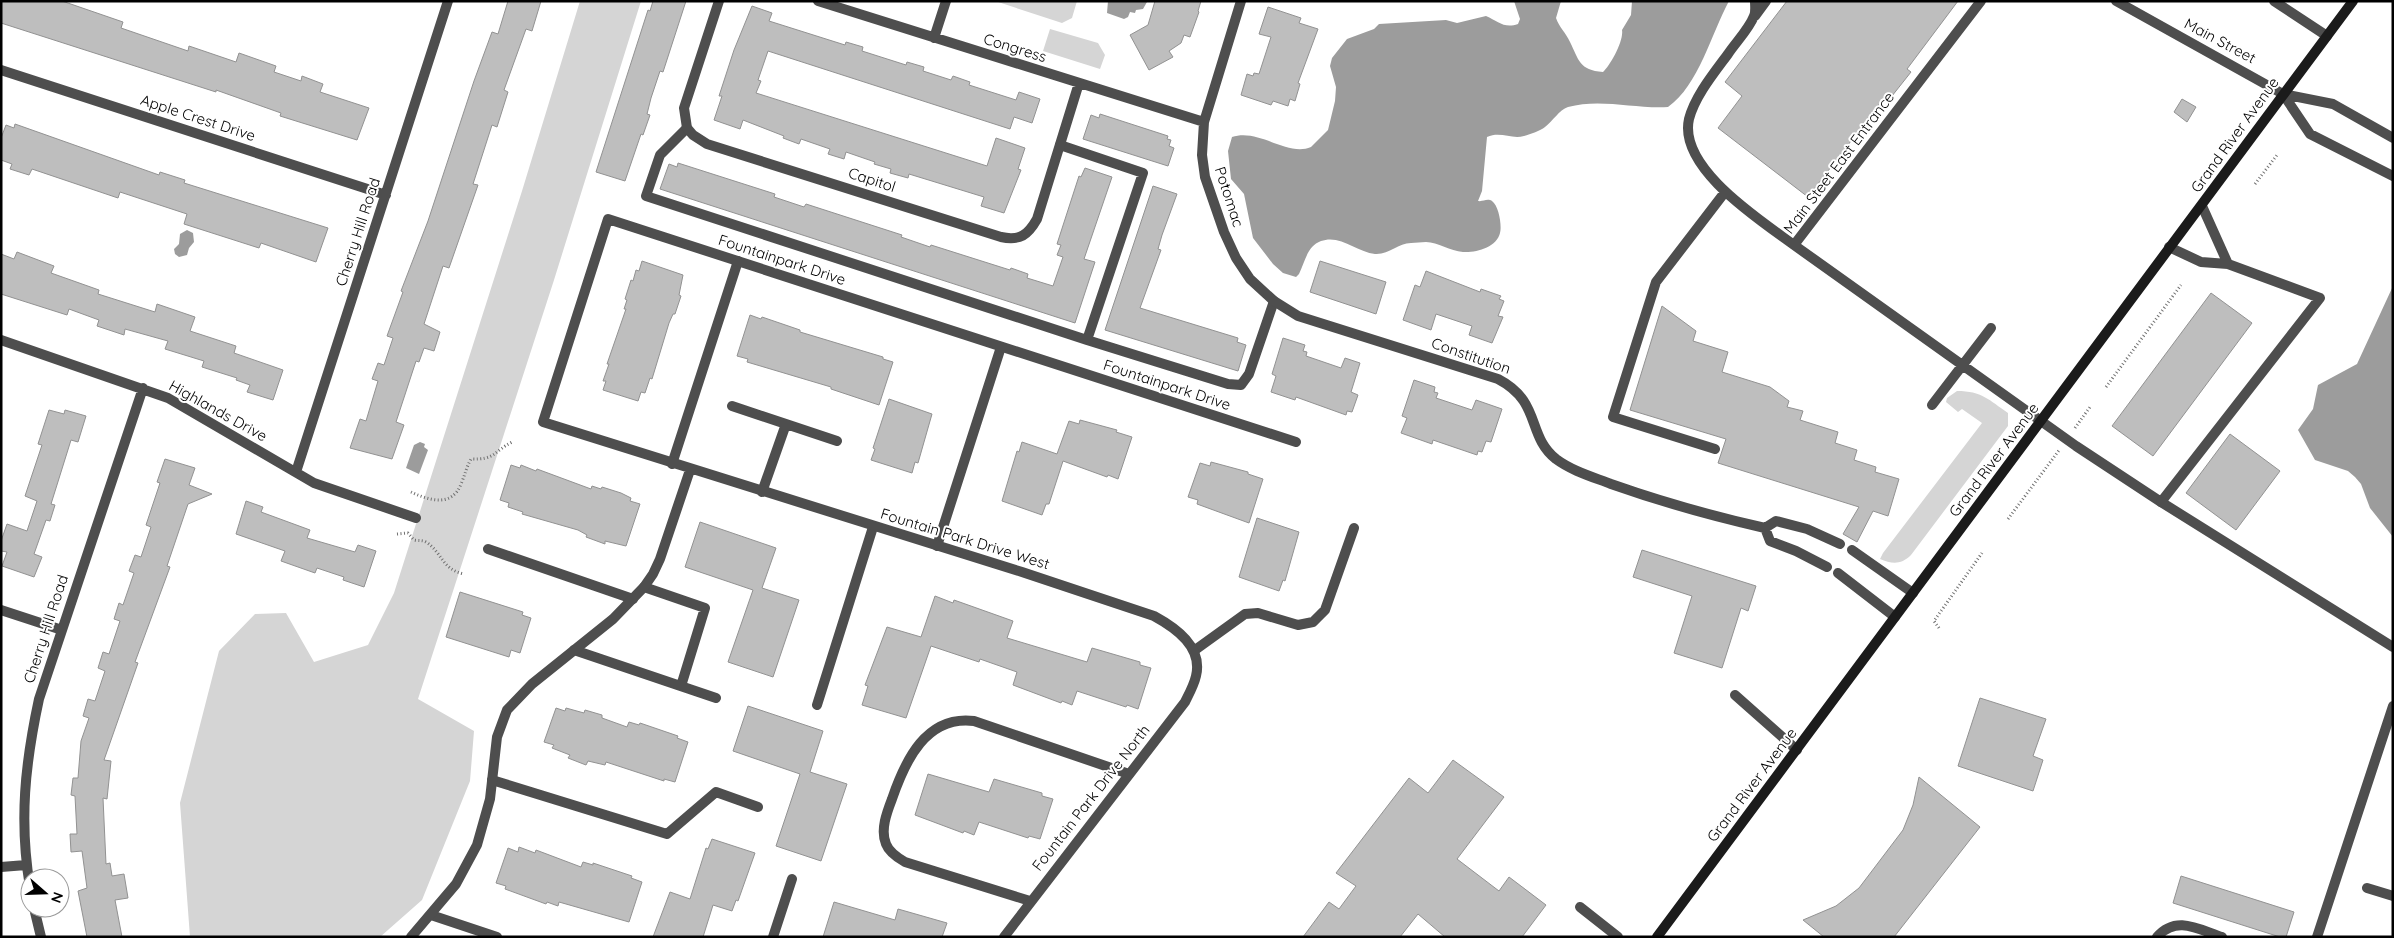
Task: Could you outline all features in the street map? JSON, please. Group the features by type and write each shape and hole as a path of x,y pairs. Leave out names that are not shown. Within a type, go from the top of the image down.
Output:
{"main road":[{"name":"Grand River Avenue","path":"1657,937 2353,1"}],"street":[{"name":"Cherry Hill Road","path":"296,472 448,1"},
{"path":"719,1 684,108 687,128 660,155 646,196 1087,340 1235,386 1242,384 1249,374 1274,302"},
{"name":"Congress","path":"818,1 1204,122"},
{"path":"934,38 946,1"},
{"name":"Potomac","path":"1241,1 1204,122 1202,155 1205,177 1224,232 1236,258 1250,279 1274,302"},
{"path":"1755,1 1755,16"},
{"path":"1766,1 1710,79 1689,119 1688,134 1692,148 1706,172 1725,192 1794,245"},
{"name":"Main Steet East Entrance","path":"1981,1 1794,245 2067,439 2161,502 2393,647"},
{"name":"Main Street","path":"2116,1 2283,94"},
{"path":"2274,1 2326,36"},
{"name":"Apple Crest Drive","path":"1,70 386,195"},
{"name":"Capitol","path":"687,128 693,135 707,144 1013,240 1031,229 1037,218 1079,84"},
{"path":"2283,94 2333,104 2393,138"},
{"path":"2283,94 2310,134 2393,176"},
{"path":"1060,145 1143,173 1087,340"},
{"path":"1715,449 1613,417 1656,282 1725,192"},
{"path":"2202,206 2228,264"},
{"name":"Fountainpark Drive","path":"690,470 543,422 608,219 1296,442"},
{"path":"2161,502 2320,298 2228,264 2200,262 2169,247"},
{"path":"672,464 738,261"},
{"name":"Constitution","path":"1274,302 1298,316 1498,378 1512,386 1527,404 1538,435 1546,449 1568,467 1663,503 1764,528 1776,521 1792,524 1840,544"},
{"path":"1932,405 1991,328"},
{"name":"Highlands Drive","path":"1,340 143,388 190,410 321,486 416,518"},
{"path":"937,546 1001,347"},
{"name":"Cherry Hill Road","path":"27,868 23,812 24,783 29,744 39,699 143,388"},
{"path":"732,406 837,441"},
{"path":"762,492 786,424"},
{"path":"411,937 456,884 477,845 490,799 497,737 507,710 532,684 613,619 644,587 660,559 690,470"},
{"name":"Fountain Park Drive West","path":"690,470 937,546 1154,616 1173,627 1195,650"},
{"path":"817,705 873,527"},
{"path":"1195,650 1245,614 1258,613 1298,625 1313,622 1325,610 1354,528"},
{"path":"1764,528 1770,541 1796,551 1827,567"},
{"path":"488,548 633,599"},
{"path":"1852,550 1913,593"},
{"path":"1838,573 1895,617"},
{"path":"644,587 705,608 681,686"},
{"path":"1,610 62,630"},
{"path":"574,650 716,698"},
{"name":"Fountain Park Drive North","path":"1004,937 1185,702 1197,675 1195,650"},
{"path":"1735,695 1797,750"},
{"path":"2317,937 2393,706"},
{"path":"1030,901 905,862 894,855 885,844 886,816 900,774 910,754 925,737 950,722 960,719 974,721 1128,774"},
{"path":"492,780 667,834 716,792 758,807"},
{"path":"1,867 26,865"},
{"path":"773,937 792,879"},
{"path":"2367,888 2393,896"},
{"path":"1580,908 1618,937"},
{"path":"431,915 496,937"},
{"path":"36,918 41,937"},
{"path":"2156,937 2165,927 2182,924 2222,937"}],"path":[{"path":"2256,184 2278,155"},
{"path":"2106,387 2181,285"},
{"path":"2008,519 2090,407"},
{"path":"411,492 429,501 443,500 454,496 461,485 464,470 471,459 485,459 495,455 500,448 512,442"},
{"path":"397,534 408,533 414,540 423,541 440,555 448,568 464,574"},
{"path":"1940,628 1934,621 1982,553"}],"shaded area":[{"path":"580,1 641,1 554,280 418,699 474,731 470,781 422,900 380,937 190,937 180,803 219,651 255,614 286,613 314,662 368,645 394,593 522,191"},
{"path":"995,1 1077,1 1072,18 1062,23"},
{"path":"1108,1 1147,2 1143,9 1136,10 1135,13 1130,12 1128,17 1124,19 1107,13"},
{"path":"1514,1 1561,1 1556,18 1578,59 1589,69 1603,72 1619,47 1622,30 1631,15 1632,1 1729,1 1688,86 1668,107 1580,104 1565,108 1541,130 1520,137 1492,135 1487,137 1482,191 1478,201 1492,201 1498,211 1501,230 1495,242 1480,250 1463,252 1431,242 1422,242 1402,245 1385,253 1375,254 1328,239 1316,243 1312,247 1296,277 1283,273 1273,264 1253,238 1244,194 1231,179 1228,151 1232,137 1252,136 1292,148 1302,149 1311,147 1328,130 1335,101 1336,87 1330,66 1332,58 1347,39 1374,29 1379,24 1446,20 1457,23 1486,16 1509,26 1518,24 1520,19"},
{"path":"1050,29 1098,43 1105,55 1100,69 1043,51"},
{"path":"187,230 193,233 194,242 189,248 187,255 179,257 175,254 174,249 179,244 180,234"},
{"path":"2393,286 2393,537 2370,508 2361,484 2355,477 2348,471 2315,460 2298,430 2313,409 2318,385 2357,364"},
{"path":"1957,391 1966,391 1990,400 2008,413 2008,426 1911,555 1904,561 1896,563 1880,559 1982,423 1962,409 1958,412 1946,402 1947,398"},
{"path":"420,442 425,444 424,447 428,450 419,474 406,468 414,445"}],"building":[{"path":"1,1 62,1 123,22 121,28 188,51 189,46 236,62 239,53 276,66 274,72 301,81 302,76 323,84 320,92 369,108 357,140 280,116 281,113 216,90 216,92 1,23"},
{"path":"508,1 541,1 532,31 526,29 504,90 508,92 497,127 492,125 473,184 478,185 449,268 443,266 424,324 440,332 434,351 424,348 419,362 416,361 396,422 404,425 392,459 350,448 360,419 366,421 378,381 372,379 378,363 384,365 393,338 387,336 403,292 401,291 428,221 492,32 498,34"},
{"path":"653,1 686,1 663,72 660,71 651,98 647,114 650,115 643,135 641,134 625,181 596,172 648,10 650,11"},
{"path":"1155,1 1201,1 1190,37 1184,35 1181,43 1169,51 1173,57 1149,70 1130,35 1148,25"},
{"path":"1787,1 1958,1 1907,69 1911,72 1888,101 1884,98 1808,197 1718,128 1742,96 1725,82"},
{"path":"752,6 772,13 769,21 845,45 846,42 863,47 862,51 906,65 907,62 924,67 923,71 951,80 953,76 970,82 969,85 1016,100 1019,92 1040,99 1032,123 1014,117 1010,129 768,51 758,80 761,81 756,93 987,166 996,138 1025,148 1018,169 1021,170 1004,213 981,206 984,197 909,174 908,178 890,173 891,169 846,152 844,159 828,154 830,149 801,139 799,144 743,120 740,129 714,120 722,96 719,96 734,50"},
{"path":"1268,7 1301,18 1299,23 1318,29 1298,83 1300,84 1295,101 1290,99 1288,106 1273,101 1271,105 1241,95 1247,74 1253,76 1254,73 1259,74 1271,37 1259,34"},
{"path":"2182,99 2196,107 2187,122 2174,112"},
{"path":"1100,114 1168,136 1167,139 1171,140 1169,146 1174,148 1168,166 1083,139 1091,115 1099,118"},
{"path":"15,124 159,175 160,172 185,180 184,183 328,228 316,262 261,243 259,248 184,224 187,214 120,192 118,198 32,169 29,175 10,169 12,164 1,160 1,138 6,125 14,128"},
{"path":"678,163 775,194 774,197 804,207 806,204 902,235 901,237 930,247 931,245 1010,270 1011,268 1028,274 1027,278 1053,286 1063,257 1057,255 1061,245 1057,244 1079,176 1081,177 1085,168 1112,177 1084,259 1095,262 1075,323 660,189 669,164 677,167"},
{"path":"1153,186 1177,194 1158,249 1161,250 1140,308 1238,338 1237,342 1246,345 1238,371 1105,330"},
{"path":"17,252 54,266 51,273 99,290 98,294 155,312 157,304 195,317 190,331 236,346 234,353 283,370 273,400 247,392 250,385 236,380 237,378 202,367 204,361 165,349 168,341 125,329 124,335 97,326 99,320 69,309 67,315 1,294 1,254 14,259"},
{"path":"642,261 683,275 679,295 681,296 675,314 673,314 669,323 652,379 650,378 645,393 641,392 638,401 603,390 606,381 603,381 626,309 624,309 627,300 625,299 631,280 633,281 636,270 639,271"},
{"path":"1320,261 1386,282 1376,314 1310,292"},
{"path":"1426,271 1480,292 1481,289 1501,296 1499,299 1504,301 1498,316 1503,317 1492,343 1469,335 1472,326 1436,314 1431,330 1403,320 1415,285 1420,287"},
{"path":"2211,293 2252,323 2153,456 2112,426"},
{"path":"1662,306 1696,331 1693,341 1728,352 1722,372 1770,387 1789,401 1787,407 1803,411 1800,420 1838,432 1835,443 1857,450 1854,460 1876,467 1875,472 1899,479 1888,516 1873,511 1857,542 1843,534 1859,507 1718,463 1726,439 1630,410"},
{"path":"750,315 761,319 762,317 800,330 800,332 883,357 883,359 893,362 879,405 831,389 831,387 747,362 748,359 737,356"},
{"path":"1283,338 1305,345 1303,351 1307,352 1306,356 1341,368 1345,358 1360,363 1351,392 1358,395 1352,412 1347,411 1346,415 1296,397 1295,400 1271,392 1276,376 1272,374"},
{"path":"1414,380 1435,387 1434,392 1438,393 1436,398 1472,410 1476,400 1502,409 1491,442 1486,441 1482,452 1478,451 1477,455 1433,440 1432,444 1401,433 1407,418 1402,416"},
{"path":"889,399 932,414 918,463 915,462 912,473 871,460"},
{"path":"49,410 64,414 65,410 86,416 78,442 71,440 51,504 55,505 50,521 46,520 34,554 42,557 34,577 2,566 7,552 1,551 1,541 7,524 27,531 37,501 25,496 42,445 38,444"},
{"path":"1080,420 1117,430 1116,432 1132,437 1118,479 1108,475 1107,477 1063,461 1049,504 1046,504 1042,515 1002,501 1017,451 1019,452 1022,442 1057,454 1069,421 1079,424"},
{"path":"2230,434 2280,471 2236,530 2186,493"},
{"path":"165,459 195,468 189,485 212,494 188,504 167,566 170,567 135,662 138,663 104,760 111,761 107,799 103,798 106,864 110,863 112,876 124,874 128,898 115,900 122,937 87,937 78,891 87,888 82,851 71,852 70,834 77,834 75,796 71,795 73,778 78,778 81,741 89,718 83,716 88,699 95,701 105,671 98,668 103,652 109,654 120,621 114,619 119,603 123,605 134,573 129,571 135,555 141,557 151,527 146,525 160,483 157,482"},
{"path":"1211,462 1248,472 1248,474 1263,479 1249,523 1197,504 1198,500 1188,497 1200,463 1210,466"},
{"path":"511,465 520,468 521,465 536,471 537,469 591,489 592,486 601,489 602,487 621,493 631,498 630,501 640,504 626,546 605,541 605,544 586,537 587,535 578,530 522,514 523,512 508,507 509,503 500,500"},
{"path":"246,501 263,507 261,512 310,530 307,538 355,552 358,545 376,551 364,587 343,580 344,577 317,568 315,573 281,561 285,551 236,534"},
{"path":"1257,518 1299,532 1285,581 1283,580 1279,591 1239,577"},
{"path":"700,522 776,548 762,588 799,600 773,677 728,662 753,590 685,567"},
{"path":"1642,550 1756,586 1748,611 1741,608 1722,668 1674,653 1692,596 1633,577"},
{"path":"460,592 523,612 522,615 531,618 520,653 511,650 509,657 446,637"},
{"path":"935,596 953,603 954,600 1013,621 1007,638 1087,662 1092,648 1140,662 1140,665 1151,668 1138,709 1077,691 1072,705 1062,701 1061,703 1013,685 1017,672 980,659 979,662 931,646 906,718 862,705 868,686 865,685 887,627 921,637"},
{"path":"1980,698 2046,719 2033,756 2043,760 2033,791 1958,766"},
{"path":"748,706 823,731 810,772 847,784 821,861 776,846 800,774 733,751"},
{"path":"556,708 565,711 566,708 584,713 585,710 602,715 602,718 627,727 629,722 639,725 640,723 678,736 677,738 688,742 675,782 664,779 664,781 606,762 605,765 588,761 586,765 568,758 570,755 552,748 554,745 544,742"},
{"path":"1453,760 1504,797 1457,859 1499,891 1509,877 1546,905 1522,937 1445,937 1418,914 1400,937 1303,937 1329,902 1339,909 1356,886 1336,873 1409,778 1428,793"},
{"path":"928,774 989,792 994,779 1042,793 1042,796 1053,799 1040,839 1029,836 1028,838 979,822 974,835 964,831 963,833 915,815"},
{"path":"1919,777 1980,827 1894,937 1824,937 1803,920 1836,906 1859,888 1903,830 1913,805"},
{"path":"712,839 755,853 738,901 736,900 732,911 713,905 703,937 653,937 670,892 690,899 706,848 708,849"},
{"path":"519,847 535,853 536,850 581,867 583,862 593,865 593,863 632,876 631,878 642,882 629,922 559,902 558,906 547,902 546,904 505,889 506,886 496,883 508,848 518,852"},
{"path":"2181,876 2294,912 2286,937 2280,937 2173,903"},
{"path":"834,902 895,920 898,909 947,923 942,937 823,937"}]}
